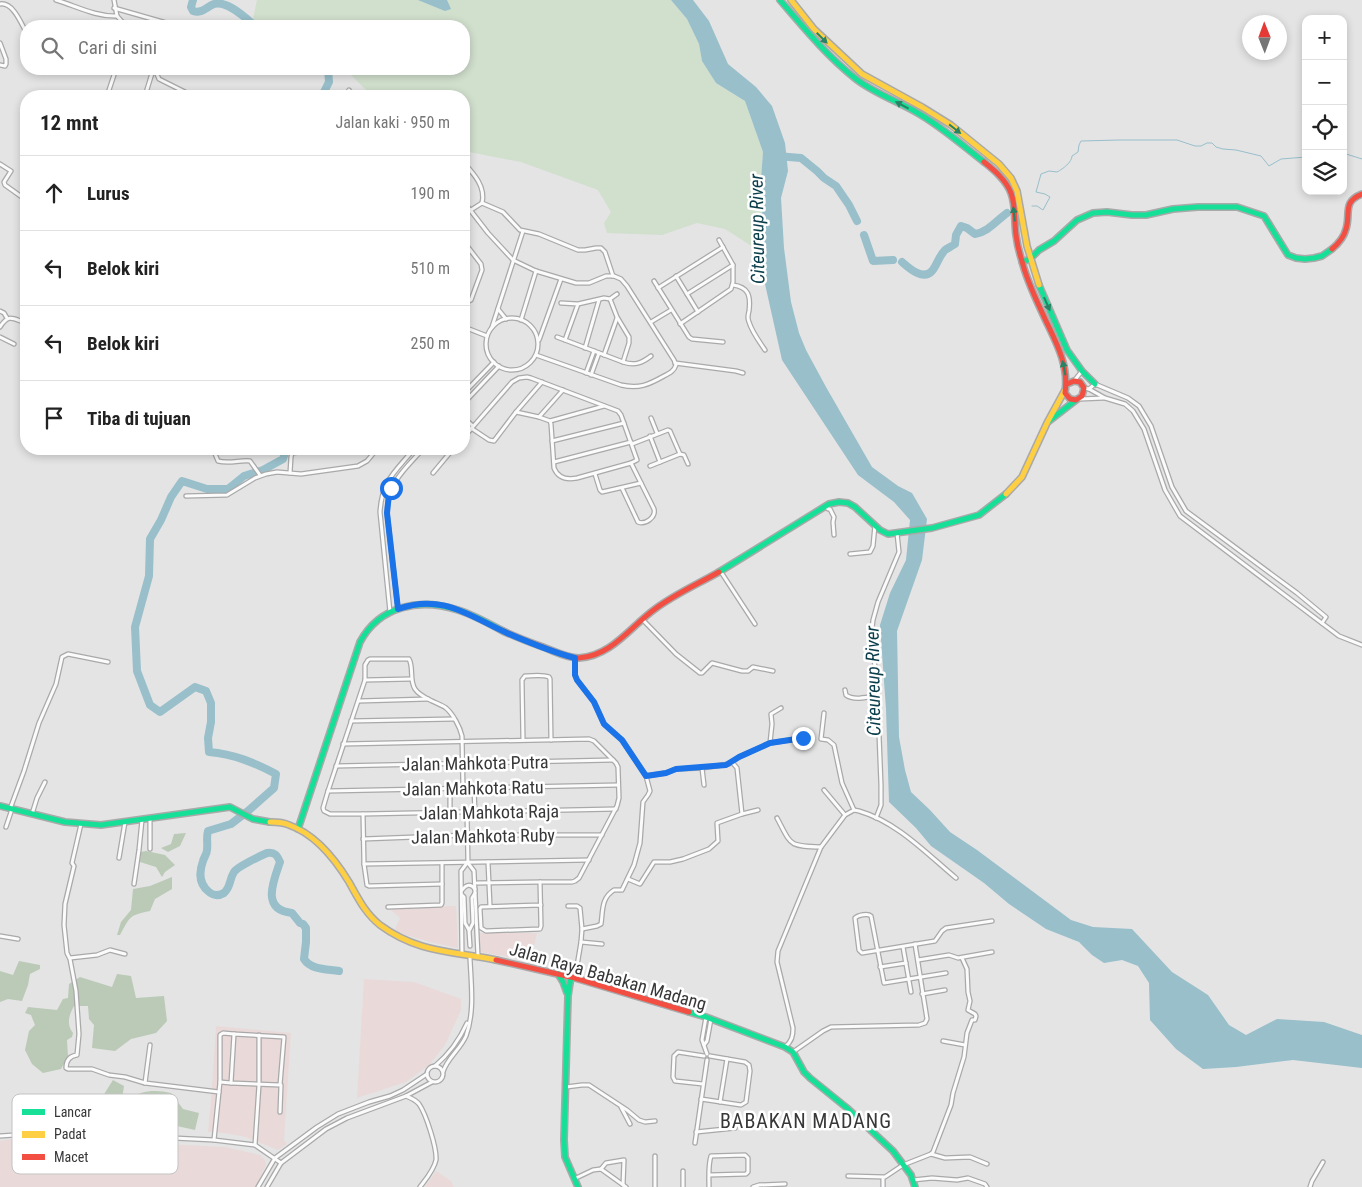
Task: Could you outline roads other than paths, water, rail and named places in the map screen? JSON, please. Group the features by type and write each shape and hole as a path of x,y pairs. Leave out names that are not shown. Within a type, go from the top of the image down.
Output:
{"street":[{"path":"56,0 105,16 117,16"},
{"path":"114,0 114,8 121,20"},
{"path":"298,829 360,642 372,624 390,612 407,606 422,604 445,606 575,658 586,658 599,654 621,639 642,619 660,606 834,502 850,504 888,534 932,528 979,515 992,507 1010,492 1027,469 1067,384 1061,352 1034,295 1022,262 1016,235 1011,193 1005,182 994,170 946,132 857,80 818,45 780,0"},
{"path":"791,0 824,39 862,74 922,106 951,125 999,164 1011,178 1017,192 1030,259 1041,291 1067,350 1082,371 1095,384 1128,398 1139,406 1151,426 1172,487 1186,511 1326,617 1322,624"},
{"path":"0,4 4,3 9,6 20,23"},
{"path":"114,8 156,20"},
{"path":"0,43 6,59 5,66 0,65"},
{"path":"109,90 114,75"},
{"path":"147,90 150,75"},
{"path":"157,75 159,79 181,90"},
{"path":"0,164 11,171 4,182 5,185 20,196"},
{"path":"470,171 482,187 483,196 482,203 471,210 488,233 513,260 536,270 576,283 614,276 624,282 651,322 675,363 675,368 672,372 649,384 638,387 620,385 536,355"},
{"path":"1022,262 1030,259 1039,250 1050,244 1077,220 1093,213 1146,215 1173,209 1208,207 1237,207 1264,216 1288,255 1304,260 1318,259 1344,236 1348,223 1350,203 1355,196 1362,194"},
{"path":"482,203 503,212 518,229 523,231 539,234 578,250 601,248 605,252 614,276"},
{"path":"523,231 486,346 488,354 499,366 506,369 520,369 532,361 536,355 538,341 562,279"},
{"path":"680,324 730,291 733,285 734,265 719,240"},
{"path":"658,288 723,247"},
{"path":"470,250 481,264 482,270 470,300"},
{"path":"687,294 734,265"},
{"path":"522,320 536,270"},
{"path":"676,276 698,312"},
{"path":"654,281 686,335 692,339 722,342"},
{"path":"733,285 746,289 750,307 747,319 765,350"},
{"path":"561,303 578,304 604,298 610,299 617,294"},
{"path":"610,299 617,317 629,337 623,362"},
{"path":"585,348 599,300"},
{"path":"565,340 578,304"},
{"path":"498,309 506,319"},
{"path":"651,322 671,310"},
{"path":"0,311 7,318"},
{"path":"604,355 617,317"},
{"path":"7,318 20,321"},
{"path":"0,327 7,318"},
{"path":"492,328 497,323 506,319 515,318 530,324 536,332 538,341"},
{"path":"470,329 488,336"},
{"path":"0,337 14,344"},
{"path":"557,337 623,362 636,364 651,356"},
{"path":"586,373 594,351"},
{"path":"591,375 599,353"},
{"path":"470,387 494,362"},
{"path":"675,363 743,373"},
{"path":"470,397 499,366"},
{"path":"1067,384 1074,381 1082,371"},
{"path":"542,382 493,442 471,428 516,380 527,377 542,382 605,405 618,411 637,459 631,464 578,478 566,479 555,471 550,421"},
{"path":"1074,381 1080,382 1086,389 1105,398 1125,404 1133,411 1144,429 1165,490 1180,516 1322,624 1339,636 1362,645"},
{"path":"1047,423 1078,399 1086,389 1095,384"},
{"path":"539,416 563,390"},
{"path":"1065,390 1068,397 1078,399 1105,398"},
{"path":"516,412 539,416 550,421 605,405"},
{"path":"652,418 657,433"},
{"path":"552,441 624,423"},
{"path":"554,462 631,443 669,430 680,454 684,455 688,464"},
{"path":"650,436 660,462"},
{"path":"650,466 680,454"},
{"path":"216,455 218,461 221,462 231,463 249,460 259,474"},
{"path":"290,473 291,455"},
{"path":"186,496 226,495 259,474 277,472 301,474 358,466 372,455"},
{"path":"390,612 380,505 389,479 409,455"},
{"path":"398,609 387,506 394,482 418,455"},
{"path":"433,473 448,455"},
{"path":"622,488 637,521 643,523 654,516 655,512 631,464"},
{"path":"595,474 601,491 604,492 641,483"},
{"path":"826,506 834,517 834,535"},
{"path":"850,554 870,552 873,546 875,525"},
{"path":"876,818 880,810 881,793 878,695 872,641 873,620 878,602 899,552 899,533"},
{"path":"720,571 755,624"},
{"path":"1316,619 1321,613"},
{"path":"642,619 676,654 698,672 702,673 711,663 725,665 742,671 748,671 754,667 773,671"},
{"path":"6,827 39,722 56,684 62,657 68,654 108,662"},
{"path":"575,658 575,675 577,680 594,702 604,724 622,740 646,776 650,788 650,793 643,802 641,840 628,879 622,890 614,890 606,897 600,925 582,929"},
{"path":"328,791 359,701 365,680 366,662 370,659 409,659 411,662 411,679 418,693 447,709 461,732 463,788"},
{"path":"523,740 522,680 525,676 546,675 550,679 551,740"},
{"path":"365,680 411,679"},
{"path":"845,690 849,698 878,695"},
{"path":"359,701 428,699"},
{"path":"770,743 771,714 781,708"},
{"path":"824,713 821,739 828,740 834,745 842,783 854,810"},
{"path":"351,721 454,719"},
{"path":"646,776 666,773 676,769 724,765 770,743 808,736"},
{"path":"343,744 592,739 614,760 618,767 618,802 616,809 579,878 575,881 477,883"},
{"name":"Jalan Mahkota Putra","path":"336,766 614,760"},
{"path":"732,762 737,768 742,814"},
{"path":"702,768 704,785"},
{"path":"32,814 45,782"},
{"name":"Jalan Mahkota Ratu","path":"328,791 618,785"},
{"path":"450,788 450,813"},
{"path":"474,788 475,812"},
{"path":"824,790 845,814"},
{"name":"Jalan Mahkota Raja","path":"328,791 323,808 326,813 467,813 616,809"},
{"path":"0,806 81,824 101,825 150,819 150,849"},
{"name":"Jalan Raya Babakan Madang","path":"150,819 225,807 237,809 249,818 289,824 311,838 331,858 346,876 366,912 380,924 409,943 440,952 478,956 573,977 708,1018 785,1046 793,1052 810,1078 838,1100 893,1151 911,1175 915,1187"},
{"path":"628,879 640,884 654,862 676,861 709,849 718,841 716,824 758,810"},
{"path":"785,1046 790,1043 793,1037 793,1028 777,962 777,954 821,847 845,814 854,810 889,824 904,834 956,878"},
{"path":"467,813 468,863 474,871 476,891 478,956"},
{"path":"363,814 364,864 366,883 369,886 442,884"},
{"path":"777,818 787,837 795,845 821,847"},
{"path":"134,884 140,850 142,820"},
{"path":"119,858 125,822"},
{"path":"81,824 65,904 67,953 70,958 76,991 79,1044 77,1055 68,1059 66,1068 92,1069 145,1083 220,1092"},
{"name":"Jalan Mahkota Ruby","path":"363,838 468,835 602,835"},
{"path":"364,864 589,860"},
{"path":"388,907 441,905 442,862"},
{"path":"488,862 490,906"},
{"path":"462,954 461,871 468,863"},
{"path":"540,882 541,926 540,929 484,930 481,928 480,909 483,906 540,905"},
{"path":"461,892 468,885 472,886 476,891"},
{"path":"470,946 470,930 473,924 472,898 476,891"},
{"path":"461,892 464,897 465,923 470,930"},
{"path":"568,906 580,907 582,929 581,942 568,996 564,1140 566,1157 578,1187"},
{"path":"946,973 884,983 880,967 877,951 871,916 868,914 856,917 854,920 860,952 862,953 877,951 935,941 946,928 992,921"},
{"path":"0,936 18,939"},
{"path":"581,942 602,944"},
{"path":"793,1052 831,1027 923,1025 927,1022 916,944"},
{"path":"903,946 911,992"},
{"path":"70,958 96,956 110,950 125,954"},
{"path":"918,960 949,955 955,958 962,958 992,952"},
{"path":"267,1187 281,1162 326,1128 406,1096 432,1082 440,1081 448,1060 458,1050 465,1037 472,995 470,958"},
{"path":"848,1176 883,1178 904,1165 933,1152 951,1105 963,1062 966,1033 976,1016 968,1010 970,1001 967,969 962,958"},
{"path":"880,967 906,963"},
{"path":"558,974 568,996"},
{"path":"922,994 945,990"},
{"path":"258,1187 275,1158 317,1127 338,1114 403,1090 427,1074 429,1069 453,1048 459,1040 470,1015"},
{"path":"695,1143 707,1056 704,1045 707,1040 708,1018"},
{"path":"214,1140 220,1092 220,1035 223,1033 282,1037 285,1039 280,1112"},
{"path":"231,1083 234,1034"},
{"path":"255,1145 259,1085 259,1035"},
{"path":"943,1041 965,1045"},
{"path":"145,1083 150,1046"},
{"path":"700,1099 741,1105 746,1102 749,1065 744,1062 678,1052 674,1056 673,1077 675,1080 703,1084"},
{"path":"720,1102 727,1059"},
{"path":"434,1066 441,1068 443,1072"},
{"path":"427,1074 428,1079 432,1082"},
{"path":"220,1082 278,1086 281,1084"},
{"path":"566,1088 589,1085 641,1121 655,1121"},
{"path":"406,1096 418,1103 425,1116 436,1152 435,1164 420,1187"},
{"path":"621,1106 630,1124"},
{"path":"696,1132 734,1128"},
{"path":"178,1138 255,1145 281,1162"},
{"path":"931,1154 945,1158 970,1157 987,1164"},
{"path":"655,1156 655,1187"},
{"path":"709,1175 746,1174 748,1172 748,1158 745,1156 711,1156 710,1159 709,1175 709,1187"},
{"path":"601,1170 606,1164 624,1160 624,1186"},
{"path":"1310,1187 1323,1162"},
{"path":"574,1179 593,1170 601,1170 624,1186"},
{"path":"683,1171 683,1187"},
{"path":"883,1178 883,1187"},
{"path":"912,1180 932,1178 957,1180 968,1178 985,1184 986,1187"},
{"path":"753,1187 758,1185 786,1184"}],"water":[{"path":"418,0 447,0 451,9 445,11"},
{"path":"671,0 693,0 709,21 728,64 756,87 772,106 785,143 788,171 781,198 784,248 791,302 799,333 826,387 872,467 898,486 912,493 927,519 922,560 897,631 899,737 911,792 950,832 1071,920 1093,927 1132,929 1172,972 1208,995 1229,1025 1246,1035 1277,1019 1324,1022 1362,1035 1362,1068 1293,1060 1203,1069 1176,1049 1150,1020 1149,983 1138,966 1122,960 1104,963 1092,955 1079,942 1046,929 931,846 916,828 889,802 886,709 880,625 890,593 906,560 910,520 894,502 858,475 782,360 765,284 764,230 760,193 763,152 745,101 716,83 702,61 699,44 687,19"}],"waterway":[{"path":"193,0 191,7 193,11 201,11 219,3 236,10 248,20"},
{"path":"325,90 329,82 328,75"},
{"path":"1032,206 1037,206 1043,210 1050,197 1036,192 1041,174 1049,171 1057,172 1064,167 1072,156 1078,152 1081,141 1177,140 1195,146 1212,143 1216,147 1223,149 1261,156 1269,166 1281,159 1302,157"},
{"path":"1347,154 1362,159"},
{"path":"777,156 801,158 836,186 857,221"},
{"path":"902,262 916,273 928,274 934,269 945,250 955,244 956,235 961,226 975,234 980,233 988,229 1007,213"},
{"path":"864,235 873,261 893,260"},
{"path":"284,455 283,459 263,470 244,476 228,489 207,489 182,481 171,497 150,539 149,576 135,627 137,671 150,705 160,712 195,687 206,691 211,703 211,722 208,738 209,752 244,760 276,774 274,788 248,811 231,824 208,831 207,851 201,869 203,885 213,894 222,894 228,888 232,875 236,870 267,853 272,853 280,862 273,886 273,901 276,907 282,911 292,913 306,928 304,959 315,967 339,971"}],"district":[{"name":"BABAKAN MADANG","path":"806,1121"}],"water label":[{"name":"Citeureup River","path":"757,229"},
{"name":"Citeureup River","path":"873,681"}]}
